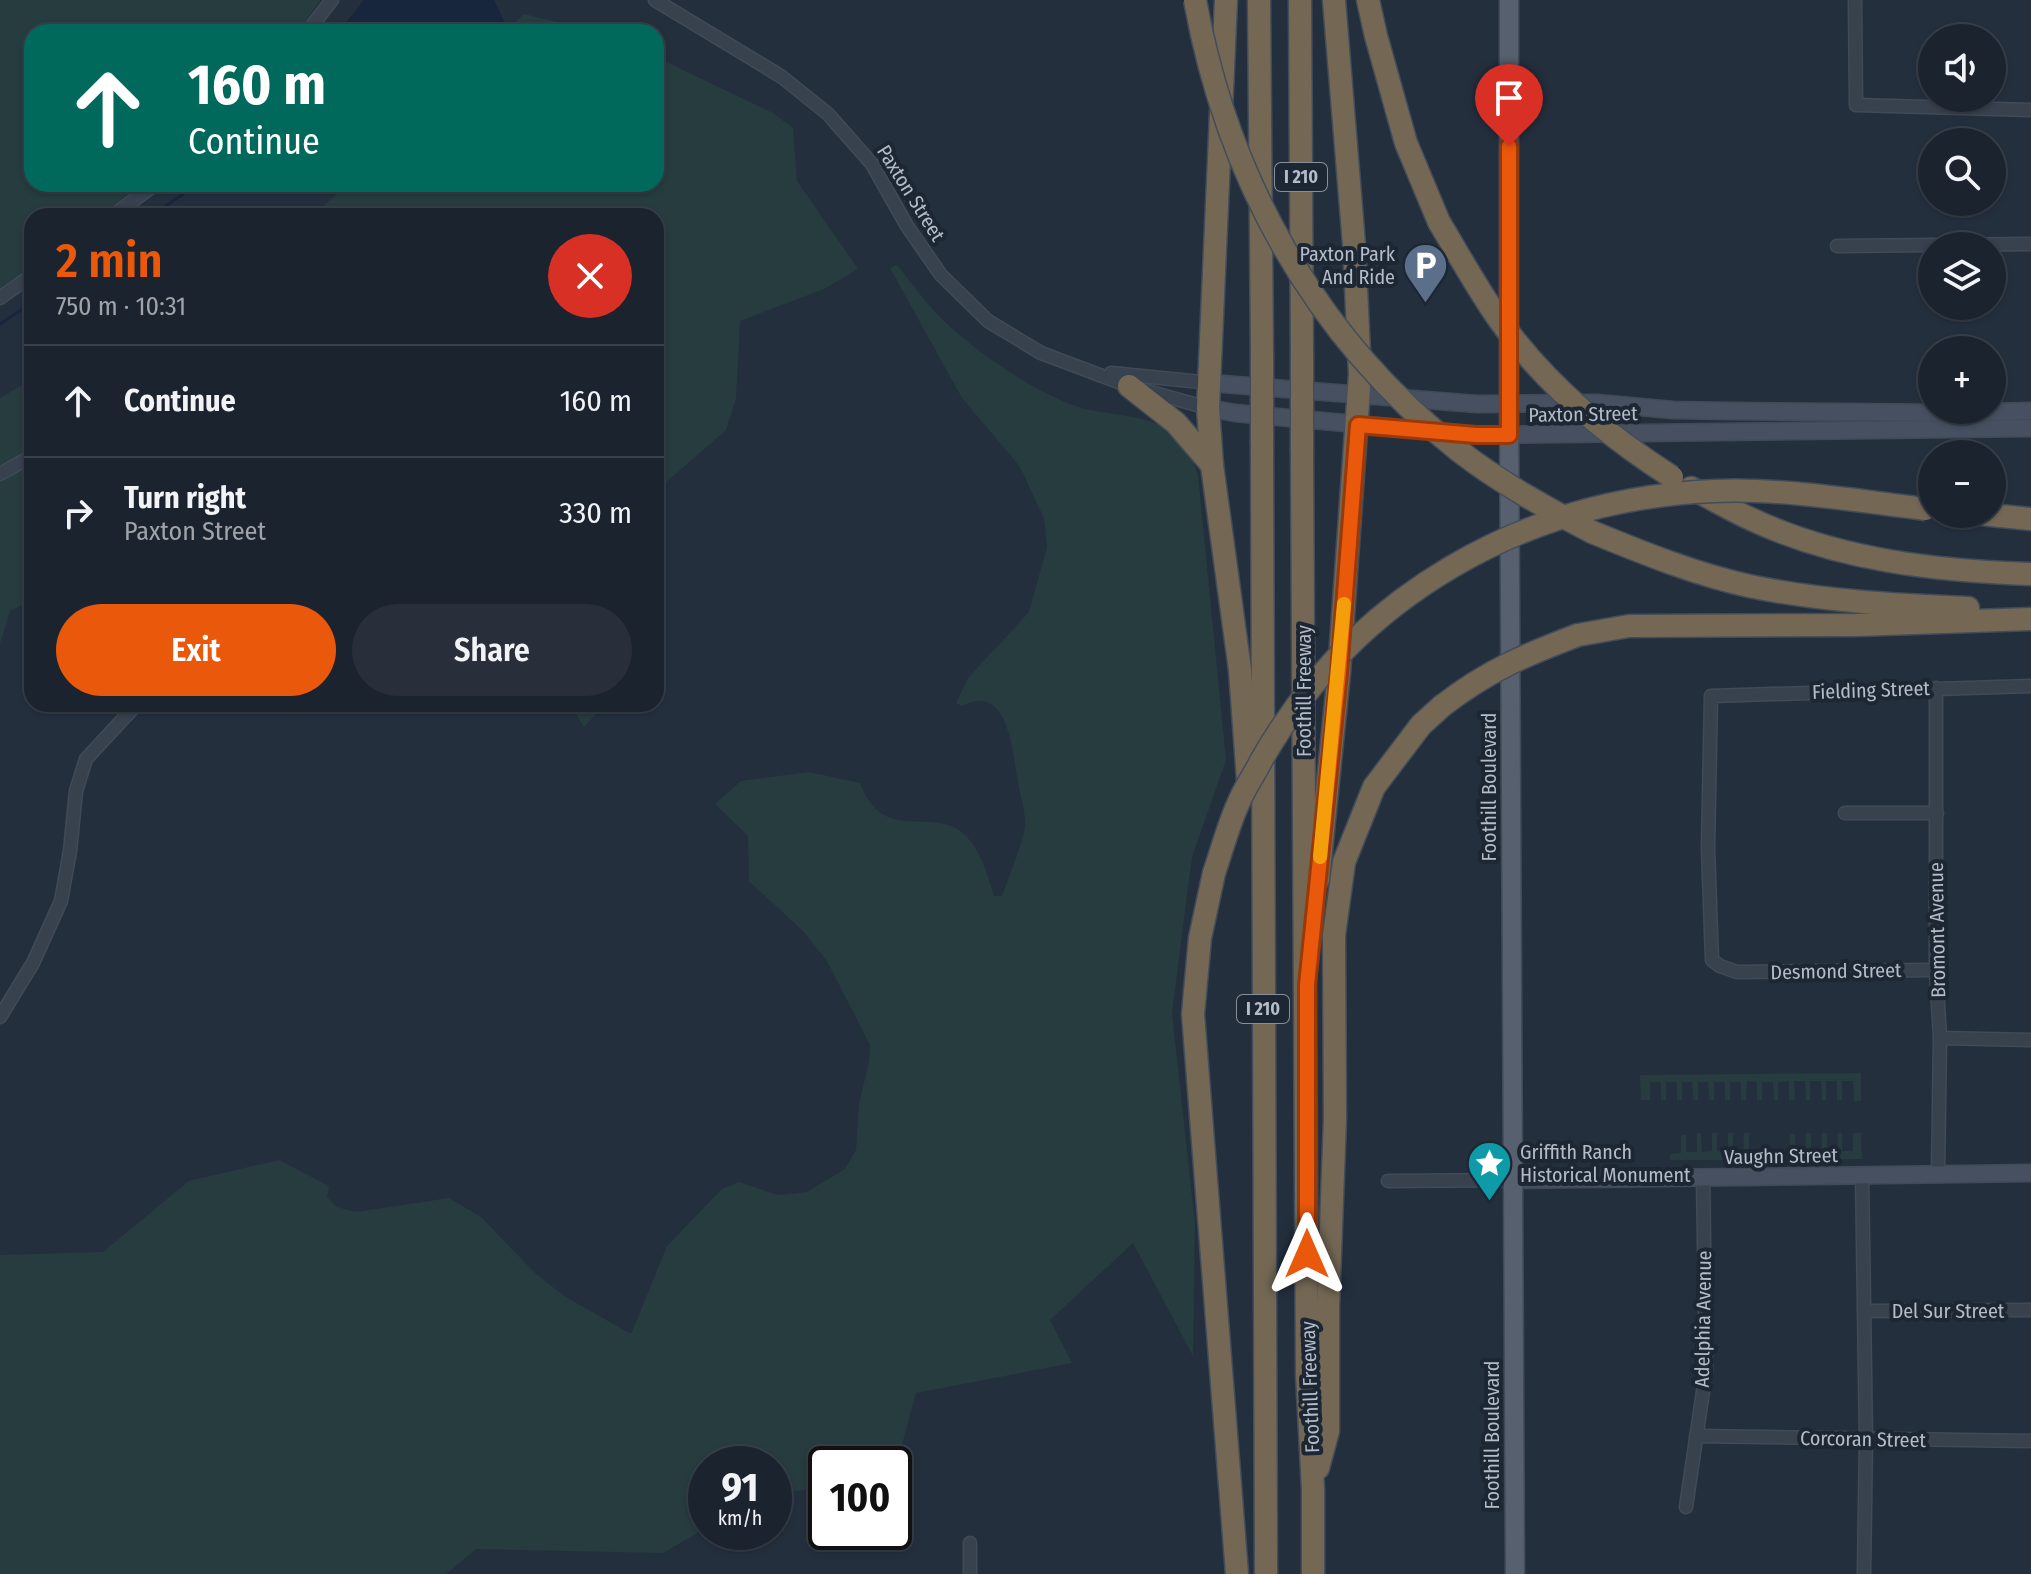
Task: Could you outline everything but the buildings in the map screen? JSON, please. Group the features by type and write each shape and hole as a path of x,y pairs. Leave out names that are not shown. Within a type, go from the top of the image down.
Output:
{"highway":[{"path":"1195,0 1216,88 1248,178 1309,291 1380,379 1460,451 1546,508 1592,532 1662,561 1733,581 1826,599 2031,610"},
{"path":"1226,0 1208,408 1212,465 1240,670 1247,754 1251,924 1263,983"},
{"name":"Foothill Freeway","path":"1259,0 1266,1574"},
{"name":"Foothill Freeway","path":"1300,0 1307,1374 1313,1489 1313,1574"},
{"path":"1307,985 1339,673 1359,394 1354,244 1334,0"},
{"path":"1368,0 1406,143 1439,222 1502,324 1561,392 1631,451 1672,477 1752,520 1801,539 1873,559 1940,569 2031,574"},
{"path":"1129,386 1176,423 1212,465"},
{"path":"1237,1574 1193,1014 1200,938 1214,873 1238,803 1277,734 1317,679 1371,623 1416,587 1477,552 1577,512 1619,501 1717,490 1772,492 1918,508"},
{"path":"2006,516 2031,519"},
{"path":"1313,1489 1328,1431 1328,1307 1335,1119 1334,935 1344,862 1374,787 1421,725 1463,689 1514,659 1578,635 1629,626 1856,625 2031,619"}],"main road":[{"name":"Foothill Boulevard","path":"1509,0 1515,1574"}],"street":[{"path":"313,24 332,0"},
{"name":"Paxton Street","path":"655,0 782,77 828,114 872,164 907,226 941,275 973,309 1026,346 1129,386 1235,413 1476,435 2031,428"},
{"path":"1855,0 1856,105 2031,110"},
{"path":"123,208 145,192"},
{"path":"1837,246 2031,244"},
{"path":"0,298 24,281"},
{"name":"Paxton Street","path":"1095,372 1477,404 1597,403 1728,411 2031,411"},
{"path":"0,474 24,460"},
{"name":"Fielding Street","path":"1737,972 1712,960 1711,951 1708,848 1711,696 2031,686"},
{"name":"Bromont Avenue","path":"1936,688 1936,970 1940,1038 1938,1173"},
{"path":"0,1017 33,963 61,901 76,791 86,759 130,712"},
{"path":"1845,813 1937,813"},
{"name":"Desmond Street","path":"1737,972 1936,970"},
{"path":"1940,1038 2031,1040"},
{"name":"Vaughn Street","path":"1388,1181 2031,1173"},
{"path":"1862,1174 1866,1439 1864,1574"},
{"name":"Adelphia Avenue","path":"1686,1507 1706,1371 1703,1178"},
{"name":"Del Sur Street","path":"1864,1311 2031,1310"},
{"name":"Corcoran Street","path":"1696,1436 2031,1441"},
{"path":"970,1543 970,1574"}],"green space":[{"path":"0,0 321,0 303,24 24,24 24,192 132,192 111,208 24,208 24,273 0,291"},
{"path":"524,14 565,24 514,24"},
{"path":"664,61 773,113 793,128 797,181 858,269 824,289 740,321 736,398 726,430 664,484 664,208 321,208 339,192 664,192"},
{"path":"897,265 940,317 963,338 987,357 1045,393 1085,409 1139,418 1168,430 1180,440 1190,455 1198,475 1226,760 1192,857 1172,1013 1195,1224 1193,1356 1133,1243 1050,1320 1072,1363 916,1393 902,1446 808,1446 808,1490 792,1491 792,1446 688,1446 688,1538 663,1553 476,1549 446,1574 0,1574 0,1255 103,1252 189,1181 279,1160 329,1186 327,1197 337,1207 356,1212 449,1198 481,1217 534,1272 564,1296 631,1334 667,1246 722,1189 739,1182 778,1195 807,1192 845,1169 856,1150 859,1104 870,1045 827,961 803,931 749,881 748,836 715,804 741,781 809,772 860,783 870,802 882,813 895,819 952,826 964,834 979,855 994,896 1002,896 1025,826 1010,736 998,711 989,703 977,701 962,706 956,703 968,678 1029,612 1047,547 1044,518 1020,467 962,398 890,268"},
{"path":"24,384 24,604 10,611 0,644 0,398"},
{"path":"575,712 598,712 584,727"},
{"path":"1861,1073 1861,1101 1854,1101 1853,1081 1842,1081 1842,1100 1837,1100 1837,1081 1826,1081 1826,1100 1822,1100 1821,1081 1810,1081 1810,1100 1806,1100 1805,1081 1794,1081 1795,1100 1789,1100 1789,1081 1778,1082 1778,1100 1774,1100 1773,1082 1762,1082 1762,1100 1757,1100 1757,1082 1747,1081 1746,1100 1741,1100 1741,1082 1730,1082 1730,1100 1725,1100 1725,1082 1714,1082 1714,1100 1709,1100 1708,1082 1698,1082 1698,1100 1693,1100 1692,1082 1682,1082 1682,1100 1677,1100 1677,1082 1666,1082 1666,1100 1661,1100 1661,1082 1650,1082 1650,1100 1641,1100 1640,1075"},
{"path":"1697,1133 1701,1133 1702,1152 1712,1151 1712,1133 1717,1133 1717,1151 1728,1152 1728,1133 1733,1133 1733,1151 1743,1152 1744,1133 1749,1133 1749,1153 1760,1153 1760,1160 1670,1160 1670,1154 1681,1153 1681,1135 1686,1135 1686,1152 1697,1152"},
{"path":"1806,1133 1811,1133 1811,1151 1822,1151 1822,1133 1827,1133 1827,1151 1837,1151 1838,1133 1842,1133 1842,1151 1853,1151 1853,1133 1861,1133 1862,1159 1779,1160 1779,1153 1790,1153 1790,1134 1795,1134 1795,1151 1806,1151"}],"water":[{"path":"364,0 494,0 505,23 504,24 344,24"}],"waterway":[{"path":"163,208 186,192"},
{"path":"0,324 24,308"}],"slow traffic":[{"path":"1320,857 1344,604"}],"place":[{"name":"Paxton Park And Ride","path":"1426,305"},
{"name":"Griffith Ranch Historical Monument","path":"1489,1203"}],"route":[{"path":"1307,1254 1307,985 1339,673 1358,425 1509,435 1509,146"}]}
